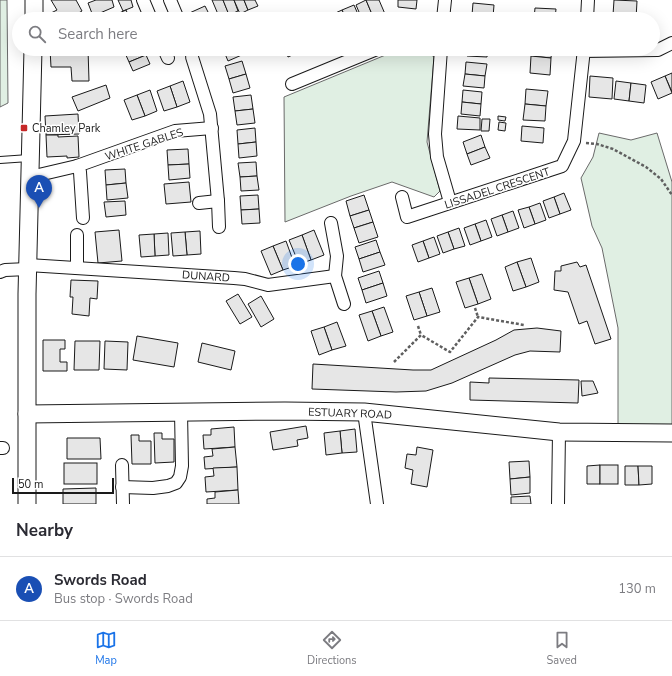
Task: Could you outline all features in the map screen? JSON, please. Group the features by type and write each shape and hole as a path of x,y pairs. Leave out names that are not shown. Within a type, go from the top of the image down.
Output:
{"street":[{"path":"34,0 34,12"},
{"path":"143,0 148,12"},
{"path":"170,0 175,12"},
{"path":"444,12 445,0"},
{"path":"587,12 588,0"},
{"path":"660,49 672,43"},
{"path":"27,504 28,267 34,56"},
{"path":"292,84 360,56"},
{"path":"441,56 435,134 437,157 450,202"},
{"name":"LISSADEL CRESCENT","path":"402,197 407,217 562,166 574,141 583,56"},
{"path":"192,57 210,114 219,227"},
{"name":"WHITE GABLES","path":"30,177 77,166 175,131 212,128"},
{"path":"77,166 80,172 83,218"},
{"path":"199,204 218,201"},
{"path":"331,223 337,256 335,276 344,304"},
{"path":"77,235 77,268"},
{"path":"0,272 28,267"},
{"name":"DUNARD","path":"28,267 77,268 197,275 245,279 268,286 335,276"},
{"name":"ESTUARY ROAD","path":"27,414 278,411 364,412 559,432 672,433"},
{"path":"122,487 153,488 168,486 176,483 180,477 182,466 181,412"},
{"path":"364,412 377,504"},
{"path":"558,504 559,432"},
{"path":"122,465 123,504"}],"lane":[{"path":"0,160 31,158"}],"path":[{"path":"574,141 598,144 613,149 646,166 661,179 672,195"},
{"path":"475,308 478,317"},
{"path":"478,317 524,325"},
{"path":"418,326 421,335 450,352 478,317"},
{"path":"394,362 421,335"}],"green space":[{"path":"0,0 7,0 8,103 0,107"},
{"path":"383,56 433,56 434,57 427,142 440,191 434,197 392,182 351,196 285,222 284,97"},
{"path":"599,133 631,140 657,133 672,182 672,425 618,425 618,328 602,248 592,226 581,178 593,157"}],"building":[{"path":"51,0 76,0 82,11 53,12 57,10"},
{"path":"96,0 112,0 114,7 102,12 91,12 88,3"},
{"path":"118,0 131,0 133,7 123,11"},
{"path":"212,0 223,0 228,12 217,12"},
{"path":"223,0 234,0 238,11 228,12"},
{"path":"234,0 244,0 248,10 239,12"},
{"path":"244,0 255,0 258,6 248,10"},
{"path":"366,0 371,12 359,12 356,5"},
{"path":"366,0 379,0 384,12 371,12"},
{"path":"398,0 417,0 416,9 398,7"},
{"path":"614,0 637,1 636,12 613,12"},
{"path":"473,3 494,5 493,12 472,12"},
{"path":"354,5 357,12 343,12 342,10"},
{"path":"205,6 208,12 192,12"},
{"path":"535,8 556,9 556,12 535,12"},
{"path":"50,56 88,56 89,81 72,81 71,67 51,67"},
{"path":"126,56 144,56 129,62"},
{"path":"146,56 150,64 133,71 129,62"},
{"path":"226,56 239,56 228,61"},
{"path":"467,56 487,56 487,57"},
{"path":"531,56 551,56 551,58"},
{"path":"531,56 551,58 550,75 530,73"},
{"path":"242,61 246,74 229,79 225,66"},
{"path":"466,62 487,64 485,76 465,74"},
{"path":"672,73 672,92 665,76"},
{"path":"246,74 250,88 233,93 229,79"},
{"path":"465,74 485,76 484,88 463,86"},
{"path":"590,76 613,78 612,99 589,97"},
{"path":"665,76 672,93 658,99 651,82"},
{"path":"183,81 190,102 177,107 170,86"},
{"path":"616,81 631,83 629,101 614,99"},
{"path":"631,83 646,85 644,103 629,101"},
{"path":"106,85 110,98 78,111 72,97"},
{"path":"170,86 177,107 164,111 157,91"},
{"path":"526,89 548,91 546,106 525,104"},
{"path":"150,90 157,111 145,116 137,95"},
{"path":"463,90 482,92 481,104 462,102"},
{"path":"137,95 145,116 132,120 124,100"},
{"path":"251,95 253,109 235,111 233,97"},
{"path":"462,102 481,104 480,116 461,114"},
{"path":"525,104 546,106 545,121 523,120"},
{"path":"253,109 255,123 237,125 235,111"},
{"path":"78,114 79,134 46,135 45,116"},
{"path":"458,116 480,118 480,130 457,129"},
{"path":"498,116 506,117 505,121 498,120"},
{"path":"482,119 490,119 489,131 481,131"},
{"path":"499,122 506,123 505,131 498,130"},
{"path":"522,126 544,128 543,143 521,141"},
{"path":"255,128 256,142 238,144 237,130"},
{"path":"46,135 58,135 58,137 78,136 79,157 47,157"},
{"path":"481,135 485,147 467,154 463,142"},
{"path":"256,142 257,156 239,158 238,144"},
{"path":"485,147 490,158 471,165 467,154"},
{"path":"188,149 189,164 168,165 167,150"},
{"path":"256,162 257,176 240,177 238,163"},
{"path":"189,164 190,178 169,180 168,165"},
{"path":"125,169 126,183 106,185 105,170"},
{"path":"257,176 259,190 241,191 240,177"},
{"path":"189,182 191,202 166,204 164,184"},
{"path":"126,183 128,198 107,200 106,185"},
{"path":"564,193 571,210 560,214 554,197"},
{"path":"258,195 259,209 241,210 240,196"},
{"path":"364,195 369,210 350,216 346,201"},
{"path":"554,197 560,214 549,218 543,201"},
{"path":"125,201 126,215 106,217 104,202"},
{"path":"540,203 546,220 535,224 529,207"},
{"path":"529,207 535,224 524,228 518,210"},
{"path":"259,209 260,223 242,224 241,210"},
{"path":"369,210 373,222 354,228 350,216"},
{"path":"513,211 519,228 508,232 502,215"},
{"path":"502,215 508,232 497,236 491,219"},
{"path":"486,220 492,237 481,241 475,224"},
{"path":"373,222 378,237 359,243 354,228"},
{"path":"475,224 481,241 470,245 464,228"},
{"path":"459,228 465,246 454,249 448,232"},
{"path":"119,230 122,261 98,263 95,232"},
{"path":"314,230 324,255 311,260 302,235"},
{"path":"200,231 201,254 187,255 185,232"},
{"path":"185,232 187,255 173,256 171,233"},
{"path":"448,232 454,249 443,253 437,236"},
{"path":"168,233 169,255 155,256 154,234"},
{"path":"154,234 155,256 141,257 139,235"},
{"path":"302,235 311,260 299,264 289,240"},
{"path":"434,237 440,254 429,258 423,241"},
{"path":"376,240 380,252 359,259 355,247"},
{"path":"286,241 295,266 283,270 273,246"},
{"path":"423,241 429,258 418,262 412,245"},
{"path":"273,246 283,270 271,275 261,251"},
{"path":"380,252 385,265 363,272 359,259"},
{"path":"531,258 539,282 526,287 517,262"},
{"path":"517,262 526,287 513,291 505,267"},
{"path":"577,262 580,267 586,265 611,339 595,344 587,321 579,324 568,292 554,290 555,271 561,271 561,266"},
{"path":"379,271 383,283 362,290 358,278"},
{"path":"482,274 491,299 478,304 469,278"},
{"path":"469,278 478,304 465,308 456,282"},
{"path":"71,280 98,281 97,299 90,298 89,316 72,314 73,297 70,297"},
{"path":"383,283 387,296 366,303 362,290"},
{"path":"432,288 440,312 427,316 419,292"},
{"path":"419,292 427,316 414,320 406,296"},
{"path":"238,294 252,317 240,324 226,301"},
{"path":"261,296 274,319 261,327 248,304"},
{"path":"384,307 393,332 381,336 372,311"},
{"path":"372,311 381,336 368,341 359,315"},
{"path":"337,322 346,346 332,350 324,327"},
{"path":"324,327 332,350 319,355 311,331"},
{"path":"537,328 561,331 560,352 530,351 515,355 452,383 426,391 396,392 312,389 313,364 431,370 514,330"},
{"path":"137,336 178,343 174,367 133,360"},
{"path":"43,340 65,340 65,349 60,349 60,362 67,362 67,371 43,371"},
{"path":"75,341 100,341 99,370 74,370"},
{"path":"105,341 128,342 127,370 104,369"},
{"path":"202,343 235,351 231,370 198,362"},
{"path":"489,378 579,380 578,403 470,400 470,382 489,383"},
{"path":"581,381 593,381 598,393 582,396"},
{"path":"306,426 308,438 297,440 298,446 273,450 270,432"},
{"path":"234,427 235,447 204,449 203,435 211,435 211,429"},
{"path":"355,429 357,452 342,453 340,431"},
{"path":"340,431 342,453 326,455 324,433"},
{"path":"154,433 162,433 162,439 174,439 174,462 155,463"},
{"path":"131,435 139,435 139,441 151,441 151,464 132,464"},
{"path":"67,438 100,438 101,459 67,459"},
{"path":"235,447 237,467 205,469 204,457 213,456 212,449"},
{"path":"417,447 433,450 427,487 411,484 413,470 405,468 407,454 416,455"},
{"path":"529,461 530,477 510,479 509,462"},
{"path":"64,463 97,463 97,484 64,484"},
{"path":"600,465 600,484 587,484 587,466"},
{"path":"600,465 618,465 618,484 600,484"},
{"path":"625,466 638,466 639,485 625,485"},
{"path":"638,466 652,466 652,484 639,485"},
{"path":"237,467 238,490 206,492 205,477 214,476 213,468"},
{"path":"530,477 530,493 511,495 510,479"},
{"path":"96,488 96,504 63,504 63,489"},
{"path":"238,490 239,504 207,504 207,499 215,498 215,492"},
{"path":"530,496 531,504 511,504 511,497"}],"place":[{"name":"Chamley Park","path":"24,128"},
{"name":"Swords Road","path":"39,208"}]}
